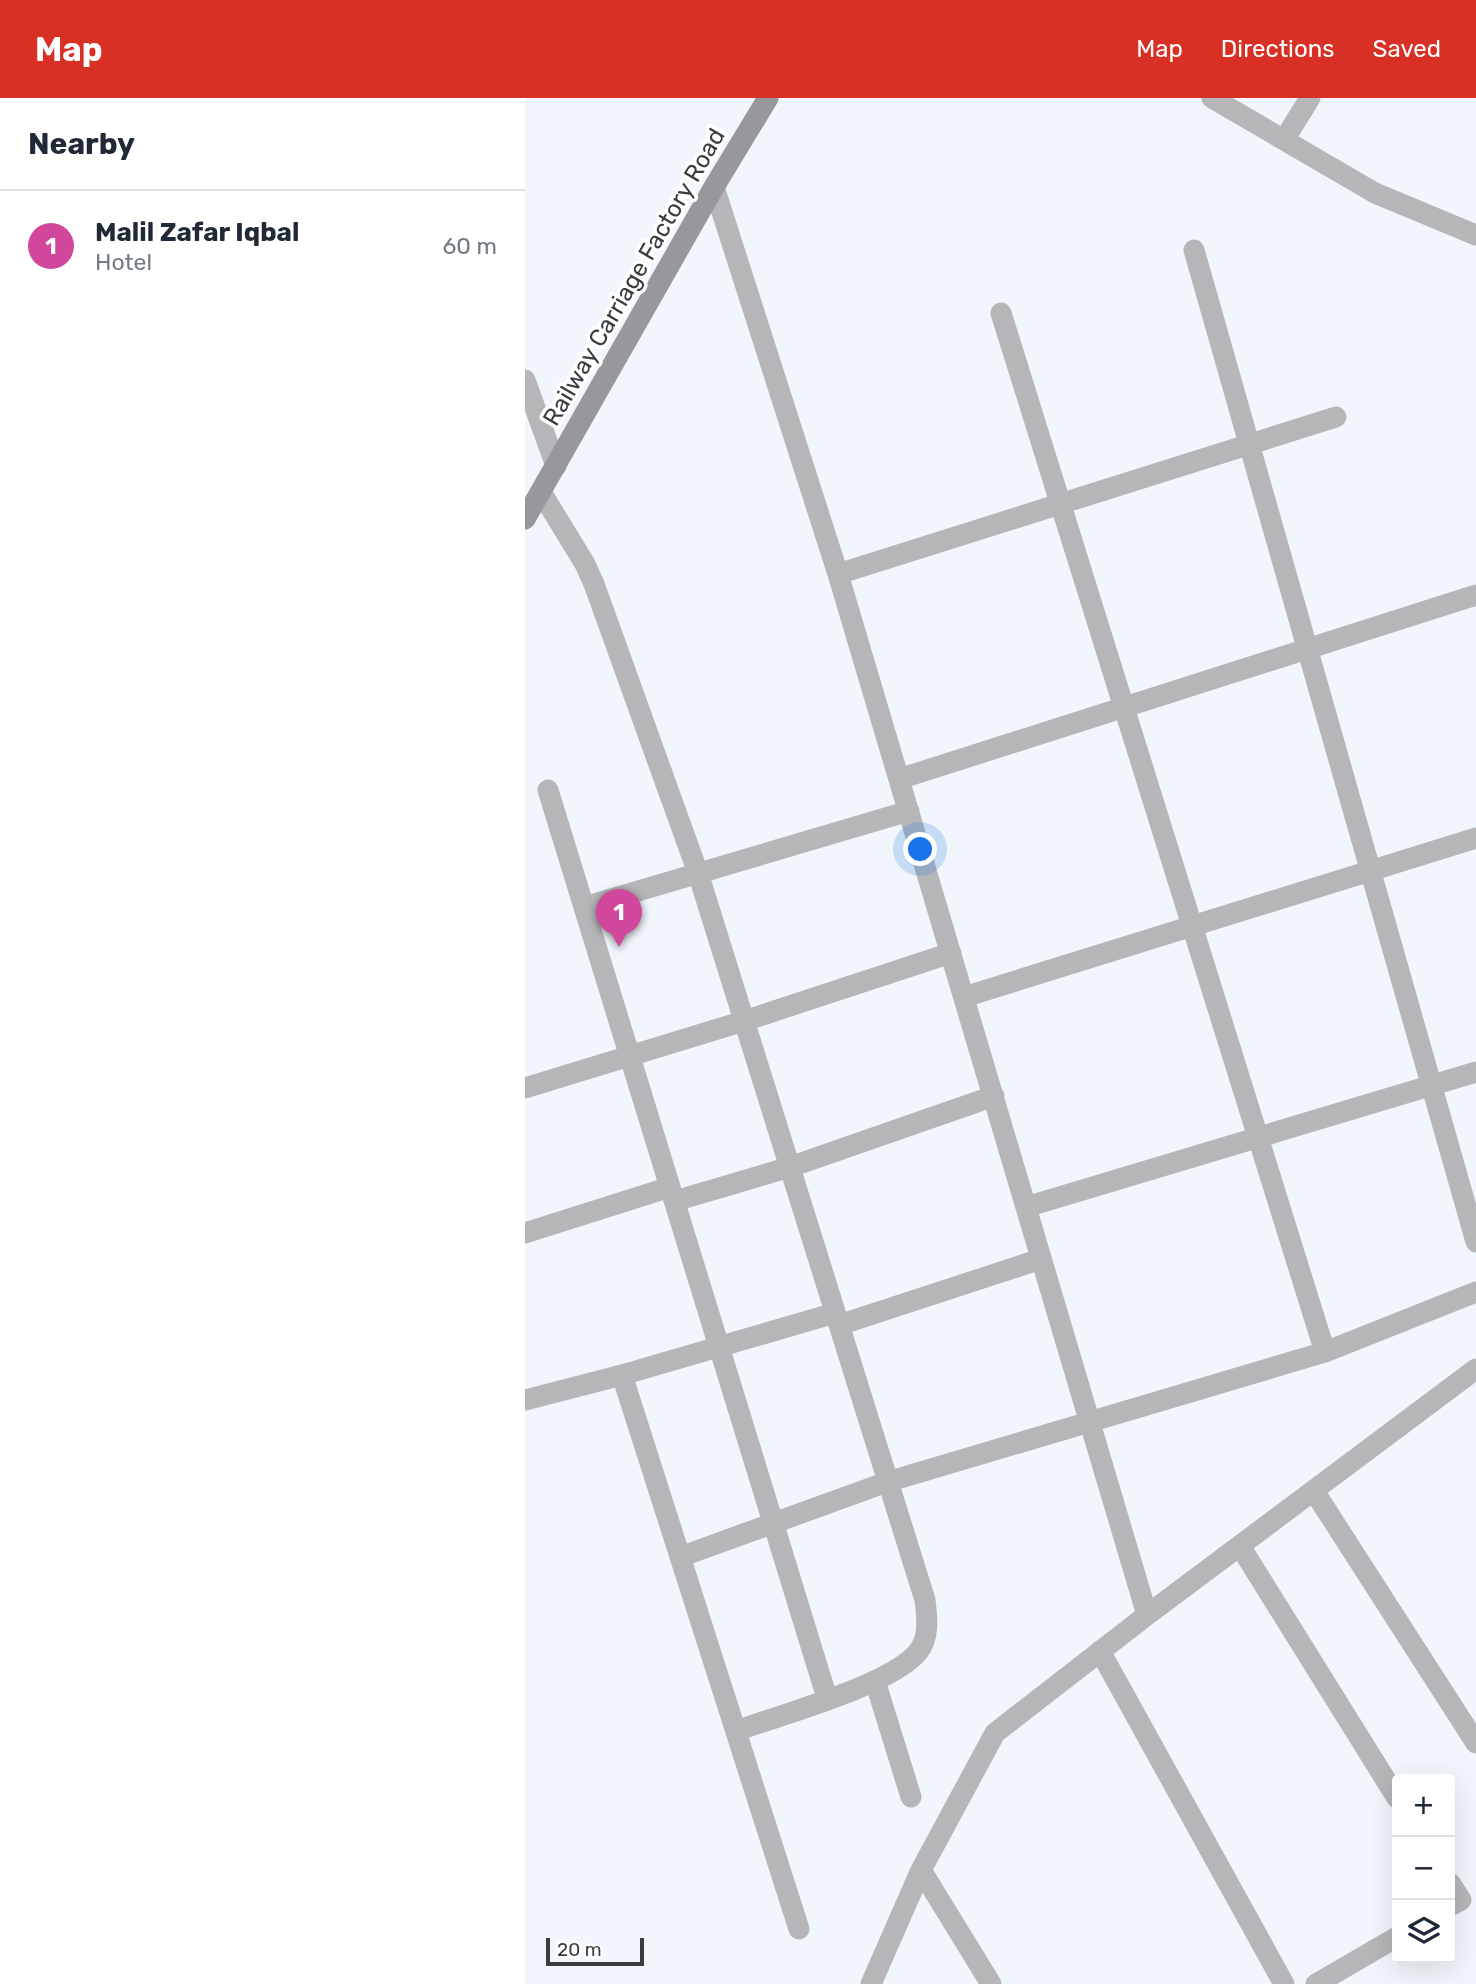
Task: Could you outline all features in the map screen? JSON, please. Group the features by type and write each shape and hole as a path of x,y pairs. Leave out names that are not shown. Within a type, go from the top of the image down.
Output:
{"main road":[{"name":"Railway Carriage Factory Road","path":"525,519 768,98"}],"street":[{"path":"1212,98 1375,192 1476,235"},
{"path":"1285,140 1310,98"},
{"path":"715,187 838,574 1147,1615"},
{"path":"1194,250 1476,1242"},
{"path":"1001,313 1325,1352"},
{"path":"525,380 556,466"},
{"path":"838,574 1336,417"},
{"path":"541,492 585,564 594,584 698,873 925,1600 927,1626 920,1650 901,1668 875,1681 736,1731"},
{"path":"899,779 1476,595"},
{"path":"548,790 827,1698"},
{"path":"584,907 909,811"},
{"path":"964,997 1476,838"},
{"path":"525,1088 744,1021 951,953"},
{"path":"1026,1207 1476,1072"},
{"path":"525,1233 672,1194 790,1167 994,1096"},
{"path":"525,1400 719,1346 837,1319 1041,1259"},
{"path":"680,1557 887,1482 1325,1352 1476,1292"},
{"path":"871,1984 921,1870 995,1733 1147,1615 1476,1369"},
{"path":"622,1375 799,1930"},
{"path":"1314,1490 1476,1743"},
{"path":"1240,1546 1392,1790"},
{"path":"1100,1651 1284,1984"},
{"path":"875,1681 911,1797"},
{"path":"921,1870 991,1984"},
{"path":"1318,1984 1392,1940"}],"place":[{"name":"Malil Zafar Iqbal","path":"619,947"}]}
